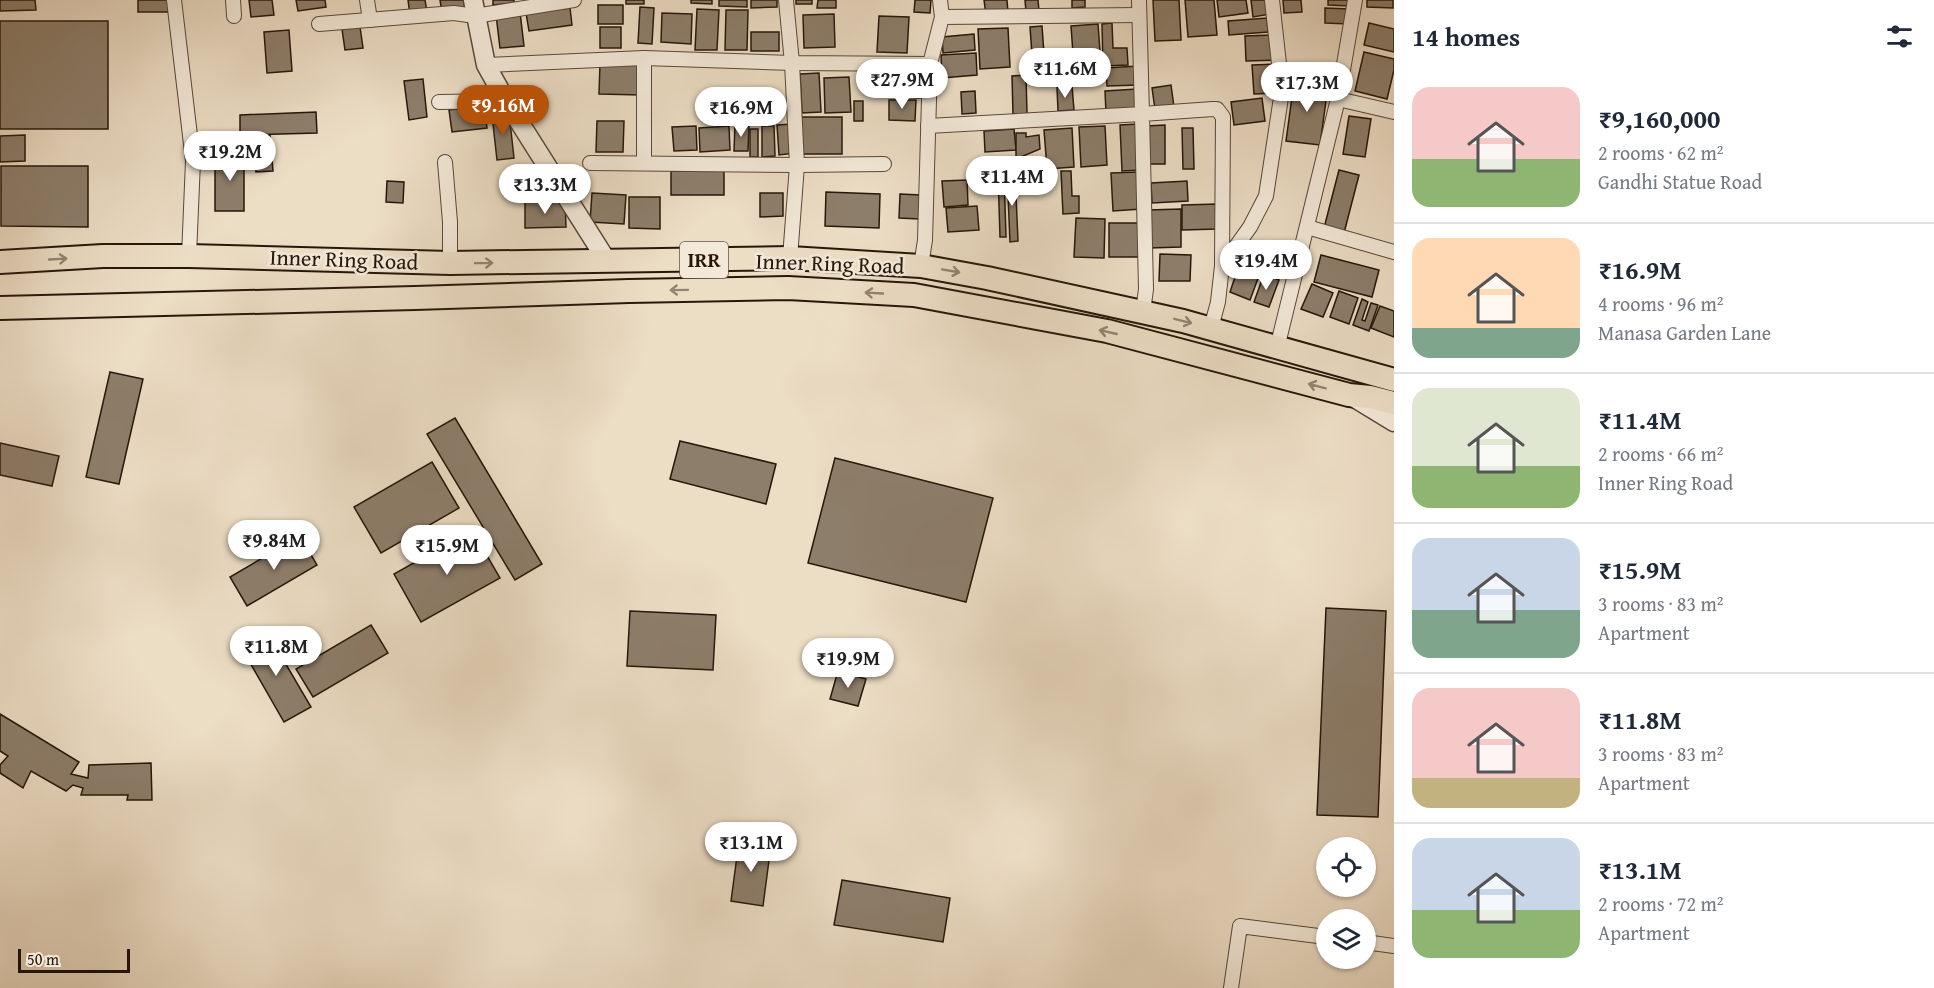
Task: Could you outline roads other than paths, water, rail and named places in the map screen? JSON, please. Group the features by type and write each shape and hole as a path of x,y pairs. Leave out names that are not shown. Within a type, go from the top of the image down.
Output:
{"highway":[{"name":"Inner Ring Road","path":"0,261 103,256 450,263 790,258 921,266 987,278 1211,328 1394,380"},
{"name":"Inner Ring Road","path":"0,308 765,289 914,295 1107,331 1349,395 1394,403"}],"street":[{"path":"174,0 193,161 189,256"},
{"path":"232,0 234,16"},
{"path":"367,0 370,20"},
{"path":"319,24 574,0"},
{"path":"786,0 797,165 790,258"},
{"path":"921,266 925,240 930,64 942,17 940,0"},
{"path":"1139,0 1146,289 1143,312"},
{"path":"1222,266 1250,227 1266,196 1282,91 1272,0"},
{"path":"1277,348 1338,99 1355,0"},
{"path":"474,8 486,65 506,101 607,261"},
{"path":"942,17 1139,15"},
{"path":"486,65 644,58 792,63 930,64"},
{"path":"644,58 644,163"},
{"path":"1338,99 1394,112"},
{"path":"439,102 506,101"},
{"path":"928,126 1218,110 1223,117 1222,266 1218,302 1211,328"},
{"path":"445,162 450,222 450,263"},
{"path":"590,163 884,164"},
{"path":"1307,227 1394,252"},
{"path":"1349,395 1394,422"},
{"path":"1232,988 1239,926 1316,936"},
{"path":"1376,944 1394,946"}]}
